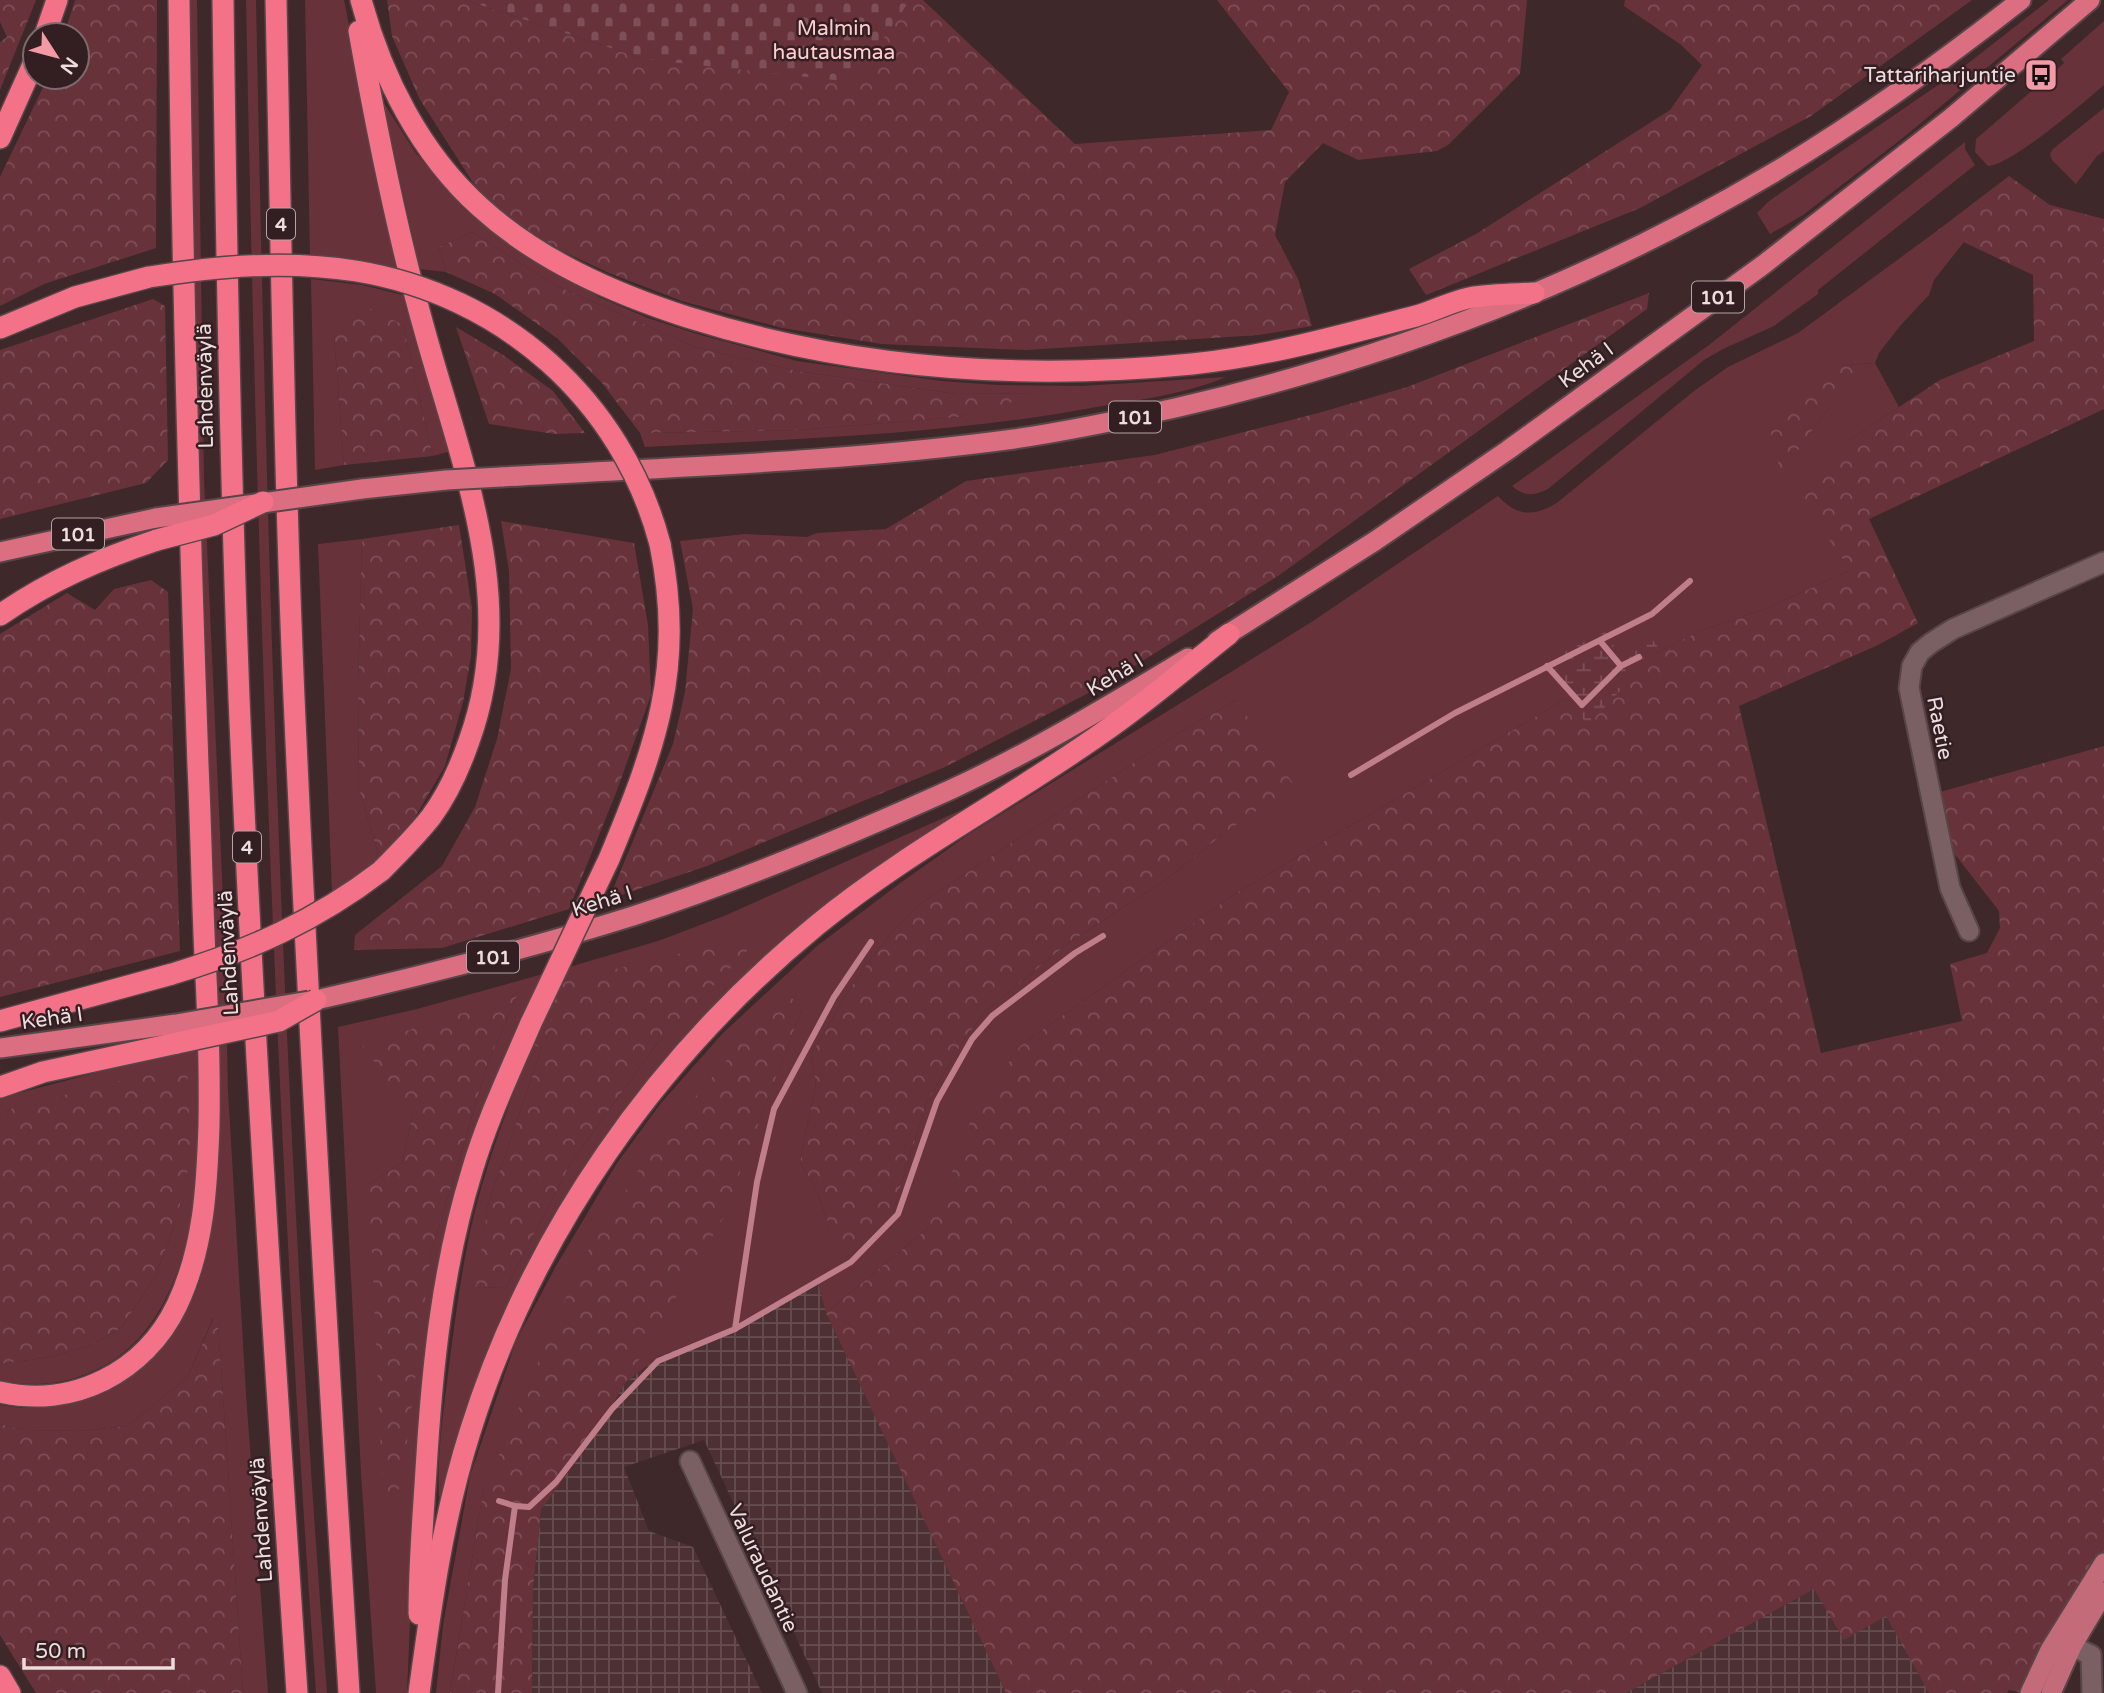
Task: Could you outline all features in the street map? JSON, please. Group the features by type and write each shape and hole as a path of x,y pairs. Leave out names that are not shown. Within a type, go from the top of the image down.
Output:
{"highway":[{"path":"50,21 57,0"},
{"path":"0,1392 17,1396 64,1394 87,1389 129,1365 149,1347 176,1306 190,1272 204,1212 208,1172 210,1058 188,485 179,0"},
{"name":"Lahdenväylä","path":"223,0 230,429 239,700 268,1263 297,1693"},
{"name":"4","path":"276,0 285,448 294,695 322,1256 349,1693"},
{"path":"0,1020 214,962 270,940 348,897 381,872 432,815 456,774 476,723 486,682 490,644 488,590 476,507 399,236 377,132 354,0"},
{"path":"361,0 373,41 405,113 459,186 500,225 573,271 626,296 774,343 873,360 970,370 1064,372 1194,364 1284,350 1424,314 1471,297 1534,293"},
{"name":"101","path":"0,552 156,518 362,489 446,480 823,459 977,443 1093,426 1266,386 1476,317 1665,233 1775,172 1922,75 2021,0"},
{"name":"Kehä I","path":"316,1000 517,951 634,915 796,855 953,788 1088,717 1229,634 1375,541 1508,450 1762,265 1951,118 2090,0"},
{"path":"0,138 23,91"},
{"path":"0,328 75,297 149,277 206,267 262,264 314,266 357,272 421,287 479,312 531,347 571,383 609,430 638,479 653,517 665,570 670,647 665,696 648,762 609,859 494,1106 471,1172 451,1252 436,1338 419,1583 419,1693"},
{"path":"0,615 31,594 103,558 214,525 263,502"},
{"path":"419,1693 432,1596 446,1521 470,1431 508,1330 526,1291 571,1207 629,1121 724,1010 818,924 932,842 1103,733 1229,634"},
{"path":"0,1087 176,1034 279,1021 316,1000"},
{"name":"Kehä I","path":"0,1048 176,1034"}],"main road":[{"path":"2030,1693 2050,1650 2104,1563"},
{"path":"2051,1693 2072,1646 2104,1592"}],"street":[{"name":"Raetie","path":"1969,931 1947,875 1909,688 1912,666 1920,652 1953,629 2104,562"},
{"name":"Valuraudantie","path":"690,1461 797,1693"},
{"path":"2072,1646 2091,1655 2092,1693"}],"shaded area":[{"path":"818,1279 826,1313 1006,1693 822,1693 704,1440 624,1467 649,1531 693,1547 762,1693 532,1693 533,1590 541,1510 592,1439 625,1383 658,1357 732,1327"},
{"path":"1814,1589 1886,1615 1929,1693 1626,1693"}],"green space":[{"path":"0,0 36,0 28,21 21,21 21,38 0,90 0,42 7,37 0,22"},
{"path":"75,0 157,0 156,248 44,284 0,306 0,177 41,91 91,91 91,21 68,21"},
{"path":"185,0 197,0 204,478 224,922 228,1091 246,1394 268,1693 243,1693 218,1323 213,1318 187,1378 127,1426 82,1431 25,1430 0,1424 0,1405 33,1408 65,1405 95,1396 122,1382 147,1363 168,1340 186,1313 202,1274 211,1226 217,1166 219,1083 210,874"},
{"path":"246,0 256,0 279,847 299,1270 327,1693 316,1693 289,1270 262,635"},
{"path":"305,0 344,0 398,270 368,263 310,256"},
{"path":"387,0 465,0 644,59 910,0 923,0 1075,144 1271,130 1289,92 1217,0 1527,0 1520,74 1448,145 1437,151 1358,160 1323,143 1285,182 1275,235 1298,279 1312,326 1259,335 1026,350 882,344 782,328 682,301 609,273 562,251 515,223 479,192 419,98 392,36"},
{"name":"Malmin hautausmaa","path":"465,0 910,0 853,82 644,59"},
{"path":"1625,0 1972,0 1811,116 1640,208 1426,295 1409,269 1476,234 1670,110 1702,65 1680,44 1624,6"},
{"path":"2049,0 2068,0 1904,137 1803,215 1770,234 1757,213 1769,201 1957,72"},
{"path":"2104,21 2104,85 2030,144 1999,163 1988,166 1975,152 1976,139 2064,63 2061,59"},
{"path":"382,100 415,152 462,207 512,247 601,298 648,318 797,361 942,381 1082,386 1226,377 1159,396 980,424 869,435 645,447 640,433 798,430 959,417 1040,393 956,394 797,371 695,347 555,285 472,232 439,247 446,272 420,269"},
{"path":"2104,108 2104,151 2097,156 2076,184 2052,160 2050,154"},
{"path":"1965,142 1965,149 1975,165 1818,290 1818,294 1774,326 1704,360 1548,489 1529,494 1512,486 1709,345"},
{"path":"2009,176 2050,205 2104,219 2104,409 1869,519 1918,623 1876,646 1739,706 1821,1053 1962,1021 1950,964 1987,953 2000,928 1999,911 1950,848 1940,792 2104,746 2104,1554 2024,1693 2009,1690 2007,1693 1929,1693 1886,1616 1844,1640 1814,1589 1626,1693 1006,1693 826,1313 927,1229 944,1194 973,1114 1021,1045 1238,892 1562,701 1698,632 1765,609 1851,570 1796,495 1846,442 1940,380 2034,341 2033,275 1938,230"},
{"path":"1938,230 1964,242 1934,280 1929,295 1900,326 1879,353 1875,363 1899,407 1846,442 1851,570 1765,609 1698,632 1562,701 1238,892 1021,1045 927,1229 826,1313 817,1280 732,1327 658,1357 625,1383 722,1219 802,1009 483,1492 450,1693 436,1693 443,1625 470,1476 516,1341 556,1266 617,1163 661,1103 723,1033 817,946 969,834 1313,621 1498,496 1519,511 1534,512 1550,507 1694,391 1728,367 1798,333","holes":["1874,363 1824,414 1781,473 1843,365","1236,700 1227,831 1167,879 1067,944 986,1011 965,1038 926,1104 894,1208 830,1228 817,1192 800,1162 816,1084 811,1055 875,953 906,917 924,901 1179,733"]},
{"path":"472,232 555,285 695,347 797,371 956,394 1044,393 959,417 798,430 640,433 602,383 557,338 495,294 446,272 439,247"},
{"path":"311,279 362,285 407,296 451,451 433,456 403,325 334,334 344,465 315,470"},
{"path":"1649,293 1647,309 1278,576 1104,685 945,767 707,866 609,899 673,744 685,692 693,609 680,541 745,534 807,537 817,533 886,529 966,481 1155,455 1322,412 1407,387"},
{"path":"153,299 165,306 168,460 146,483 0,519 0,350"},
{"path":"369,308 403,325 433,456 344,465 334,334"},
{"path":"456,327 503,355 553,391 585,433 554,434 489,424"},
{"path":"1875,363 1824,414 1781,474 1770,430 1843,365"},
{"path":"501,521 634,543 648,625 651,695 616,793 569,909 442,948 354,950 355,935 442,866 475,807 497,739 511,669 509,571"},
{"path":"459,525 472,608 471,656 463,702 445,766 407,831 380,860 359,789 358,686 362,539"},
{"path":"362,539 358,686 359,789 380,860 332,892 318,544"},
{"path":"151,580 168,592 180,951 0,997 0,634 67,593 95,610 114,589"},
{"path":"1605,632 1620,656 1652,639 1659,649 1588,725 1539,664"},
{"path":"1236,700 1294,785 1227,831 1167,879 1067,944 986,1011 965,1038 926,1104 894,1208 845,1258 817,1192 800,1162 816,1084 811,1055 875,953 906,917 924,901 1179,733"},
{"path":"975,806 844,896 593,1160 442,1499 439,1496 441,1435 466,1250 489,1161 533,1045 542,1048 488,1205 477,1287 506,1288 572,1161 656,1045 748,949 562,982 569,967 658,941 724,916"},
{"path":"740,939 749,949 656,1045 572,1161 506,1288 476,1287 488,1205 542,1048 533,1045 562,982"},
{"path":"543,974 480,1117 416,1480 407,1693 376,1693 361,1473 338,1027 417,1009","holes":["517,996 488,1062 431,1254 417,1351 369,1184 402,1163 413,1114"]},
{"path":"785,991 802,1009 722,1220 592,1439 541,1510 533,1590 532,1693 450,1693 483,1492 581,1262 653,1147"},
{"path":"517,996 488,1062 431,1254 402,1481 384,1522 369,1184 402,1163 413,1114 362,1045"},
{"path":"197,1050 199,1137 196,1185 188,1233 175,1278 155,1318 126,1350 89,1373 45,1384 0,1380 0,1364 51,1357 94,1344 121,1328 155,1277 176,1221 13,1108 0,1115 0,1098 114,1068"},
{"path":"187,1064 191,1156 176,1221 155,1277 121,1328 94,1344 51,1357 0,1364 0,1115 13,1108"},
{"path":"214,1317 218,1323 243,1693 36,1693 0,1635 0,1424 25,1430 82,1431 127,1426 187,1378"}],"waterway":[{"path":"1351,775 1455,713 1652,614 1690,581"},
{"path":"1547,666 1582,705 1621,666 1600,641"},
{"path":"1621,666 1639,657"},
{"path":"499,1501 529,1507 556,1482 612,1409 658,1361 735,1329 851,1262 898,1214 937,1101 972,1039 992,1016 1075,953 1103,936"},
{"path":"735,1329 757,1182 774,1109 834,997 871,942"},
{"path":"498,1693 505,1580 515,1506"}],"place":[{"name":"Tattariharjuntie","path":"2041,75"}]}
